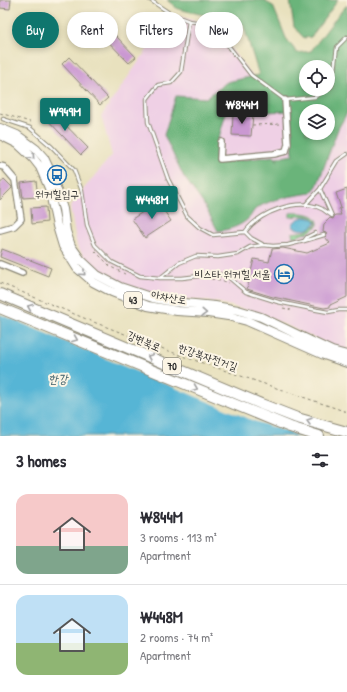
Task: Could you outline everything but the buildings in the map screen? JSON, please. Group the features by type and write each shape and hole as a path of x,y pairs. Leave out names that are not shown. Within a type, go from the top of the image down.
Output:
{"highway":[{"name":"강변북로","path":"0,294 261,404 297,418 347,432"},
{"name":"70","path":"0,308 290,427 319,436"}],"main road":[{"name":"아차산로","path":"0,128 17,135 36,149 44,158 52,174 63,209 66,231 71,246 81,260 97,275 120,287 153,298 174,302 213,305 238,310 261,317 315,344 347,355"},
{"name":"아차산로","path":"0,135 18,144 40,167 49,188 62,246 77,268 93,282 112,292 148,306 177,311 228,316 247,321 324,355 347,363"}],"street":[{"path":"221,142 220,159 274,154 286,151 288,144 285,100"},
{"path":"0,172 2,166 15,180 22,219 14,226 0,230"},
{"path":"0,264 22,273"}],"lane":[{"path":"150,0 171,14 189,21 208,24 217,31 252,74 285,100 317,96"},
{"path":"189,21 181,72 171,84 158,85 147,99 148,122 168,179 187,216 200,228 213,235 245,232 250,225 264,215 289,206 306,205 317,207 323,209 332,216 320,189"},
{"path":"335,63 337,47 347,37"},
{"path":"3,119 30,128 52,147 74,170 82,191 87,225 95,245 112,262 140,276 182,278 226,274 246,292 278,302 328,312 347,310"},
{"path":"306,205 320,189 337,161 347,154"},
{"path":"245,232 250,238 263,245"},
{"path":"304,241 307,237 314,233"},
{"path":"160,278 179,263 196,256 218,258 238,254 250,247 263,245 288,245 315,239 324,235"}],"path":[{"path":"0,113 30,122"},
{"path":"252,126 287,123"},
{"path":"93,247 95,252 111,267 124,274"},
{"path":"209,279 220,280 233,285"},
{"name":"한강북자전거길","path":"0,283 176,354 347,412"},
{"path":"280,307 291,310"}],"shaded area":[{"path":"187,18 195,20 195,48 230,48 250,73 285,100 301,96 335,96 335,70 347,37 347,351 342,351 262,314 216,302 164,297 121,283 100,272 87,261 77,246 70,207 112,155 101,116 148,48 187,48"}],"green space":[{"path":"167,0 266,0 266,2 273,6 286,38 297,53 311,51 347,5 347,113 335,137 335,104 299,104 299,140 334,140 317,186 311,193 283,198 263,205 256,209 249,218 239,225 231,229 218,231 203,203 184,177 164,135 176,96 206,98 227,82 259,75 243,24 243,12 195,13 178,9","holes":["227,109 264,112 291,111 293,155 276,158 278,161 274,156 215,163 216,148"]},
{"path":"290,0 338,0 311,37 304,38 294,27"},
{"path":"290,213 312,215 317,221 318,225 309,232 293,237 292,233 306,231 316,225 317,222 312,217 308,216 290,217"}],"water":[{"path":"305,217 314,219 316,222 309,229 299,229 293,227 295,221"},
{"name":"한강","path":"0,293 347,436 0,436"}],"pier":[{"path":"0,291 145,350 237,384 282,403 347,422 347,436 300,436 254,421 0,314"}],"place":[{"name":"워커힐입구","path":"57,175"},
{"name":"비스타 워커힐 서울","path":"284,274"}]}
